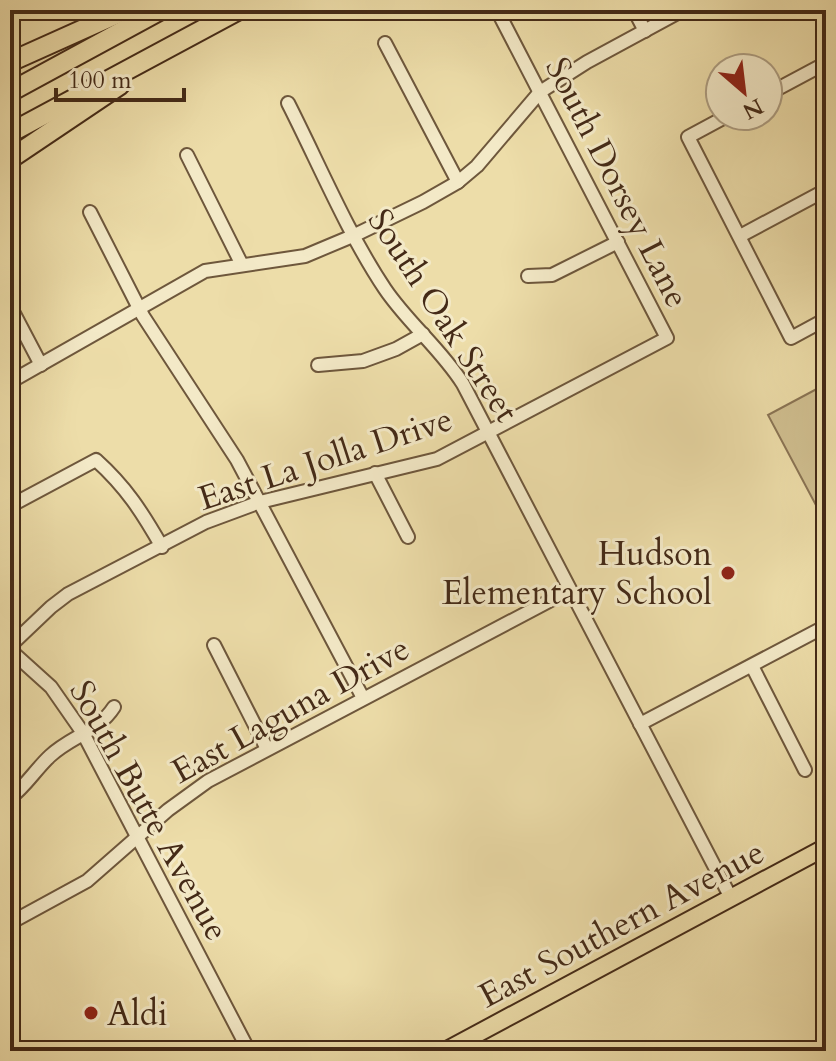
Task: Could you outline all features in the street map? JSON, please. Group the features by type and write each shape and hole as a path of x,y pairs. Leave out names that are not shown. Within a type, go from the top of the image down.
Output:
{"highway":[{"path":"10,62 126,10"},
{"path":"10,92 161,10"},
{"path":"10,133 239,10"},
{"path":"10,159 216,22"}],"main road":[{"name":"East Southern Avenue","path":"445,1051 826,847"}],"street":[{"name":"South Dorsey Lane","path":"497,10 667,338"},
{"path":"634,10 645,31"},
{"path":"10,382 205,271 305,256 423,202 458,182 477,166 540,92 587,62 683,10"},
{"path":"385,43 458,182"},
{"path":"784,85 826,63"},
{"name":"South Oak Street","path":"288,103 385,289 399,309 450,363 731,898"},
{"path":"704,128 688,137 791,338 826,319"},
{"path":"187,155 242,265"},
{"path":"740,236 826,190"},
{"path":"90,212 138,307 237,460 363,698"},
{"path":"528,276 552,275 618,242"},
{"path":"10,306 41,365"},
{"path":"318,365 363,361 396,349 423,334"},
{"name":"East La Jolla Drive","path":"10,648 68,594 206,522 260,502 437,459 667,338"},
{"path":"10,506 96,460 119,481 140,507 162,547"},
{"path":"375,473 408,537"},
{"name":"East Laguna Drive","path":"10,923 87,881 168,810 208,781 570,590"},
{"path":"640,724 826,626"},
{"path":"214,645 267,749"},
{"name":"South Butte Avenue","path":"10,648 51,687 83,733 249,1051"},
{"path":"752,666 805,770"},
{"path":"10,798 22,789 50,756 105,722 114,707"}],"shaded area":[{"path":"826,384 826,524 768,415"}],"place":[{"name":"Hudson Elementary School","path":"728,573"},
{"name":"Aldi","path":"91,1013"}]}
